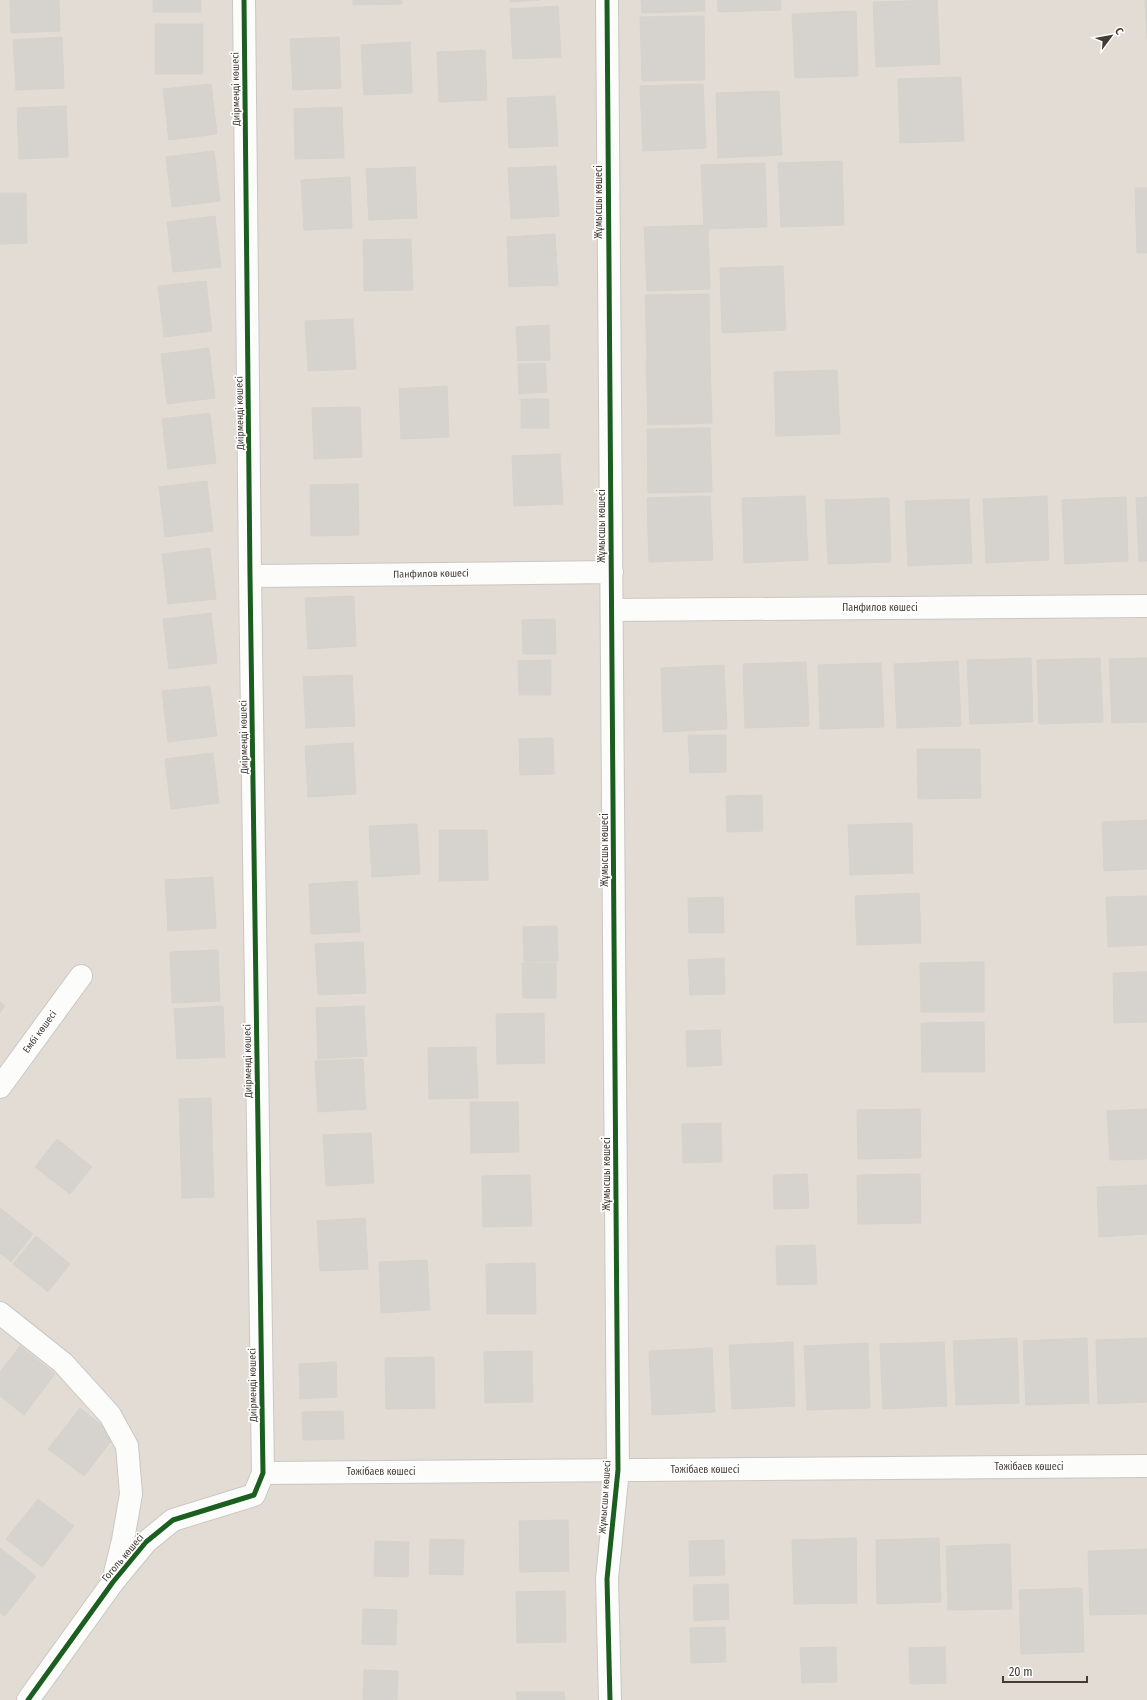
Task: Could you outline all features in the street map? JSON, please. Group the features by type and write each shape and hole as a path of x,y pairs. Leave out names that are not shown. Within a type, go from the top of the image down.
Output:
{"street":[{"name":"Диірменді көшесі","path":"244,0 250,576 263,1473"},
{"name":"Жұмысшы көшесі","path":"607,0 618,1470 608,1579 610,1700"},
{"name":"Панфилов көшесі","path":"250,576 612,572"},
{"name":"Панфилов көшесі","path":"612,610 1147,606"},
{"name":"Ембі көшесі","path":"0,1087 81,976"},
{"path":"0,1313 62,1363 110,1415 127,1446 131,1494 123,1540 113,1582"},
{"name":"Тәжібаев көшесі","path":"263,1473 1147,1466"},
{"name":"Гоголь көшесі","path":"28,1700 113,1582 146,1542 173,1520 254,1495 263,1473"}],"shaded area":[{"path":"0,0 1147,0 1147,1700 0,1700"}],"building":[{"path":"10,0 59,0 60,31 11,33"},
{"path":"153,0 201,0 201,12 153,12"},
{"path":"353,0 402,0 402,4 353,5"},
{"path":"510,0 540,0 510,2"},
{"path":"641,0 705,0 705,11 642,13"},
{"path":"717,0 781,0 781,10 718,12"},
{"path":"937,0 940,64 876,67 873,2"},
{"path":"1145,0 1147,0 1147,38"},
{"path":"558,6 561,57 513,59 510,9"},
{"path":"856,11 858,76 795,78 792,14"},
{"path":"704,16 705,80 642,81 640,17"},
{"path":"155,24 203,24 203,74 155,74"},
{"path":"62,37 64,88 16,90 13,40"},
{"path":"339,37 341,88 293,90 290,39"},
{"path":"410,42 412,93 364,95 361,45"},
{"path":"485,50 487,100 439,102 437,52"},
{"path":"961,77 964,141 900,143 898,79"},
{"path":"211,84 217,134 169,140 163,89"},
{"path":"703,84 706,148 643,151 640,86"},
{"path":"779,91 782,155 718,158 716,93"},
{"path":"555,96 558,146 509,148 507,98"},
{"path":"66,106 68,157 19,159 17,108"},
{"path":"342,107 344,158 295,159 294,109"},
{"path":"214,151 220,201 172,207 166,157"},
{"path":"842,161 844,225 781,227 778,163"},
{"path":"765,163 767,227 704,229 701,165"},
{"path":"556,166 559,216 511,219 508,168"},
{"path":"415,167 417,218 369,220 366,169"},
{"path":"350,177 352,228 304,230 301,180"},
{"path":"1135,188 1147,188 1147,253 1137,253"},
{"path":"0,193 26,193 27,243 0,244"},
{"path":"215,216 221,267 173,272 167,222"},
{"path":"708,225 710,289 647,291 644,227"},
{"path":"555,234 558,285 509,287 507,237"},
{"path":"411,239 413,290 364,291 363,240"},
{"path":"783,266 786,330 722,333 720,268"},
{"path":"206,281 212,331 164,337 158,286"},
{"path":"709,294 710,358 647,360 645,295"},
{"path":"353,319 356,369 308,371 305,321"},
{"path":"549,325 550,360 518,361 516,327"},
{"path":"209,348 215,398 167,404 161,354"},
{"path":"710,358 712,423 648,425 646,361"},
{"path":"545,363 547,392 519,394 518,364"},
{"path":"837,370 840,434 776,436 774,372"},
{"path":"447,386 449,437 401,439 399,389"},
{"path":"521,399 549,399 549,428 521,428"},
{"path":"360,407 362,457 314,459 312,408"},
{"path":"210,413 216,463 168,469 162,419"},
{"path":"710,428 712,492 648,493 647,429"},
{"path":"560,454 563,504 514,506 512,456"},
{"path":"207,481 213,531 165,537 159,487"},
{"path":"358,484 359,535 311,536 310,485"},
{"path":"710,496 713,560 649,562 647,498"},
{"path":"805,496 808,560 744,563 742,498"},
{"path":"1047,496 1049,560 986,563 983,499"},
{"path":"1126,497 1128,561 1065,564 1062,500"},
{"path":"1147,497 1147,561 1139,562 1136,498"},
{"path":"889,498 891,562 828,564 825,500"},
{"path":"969,499 972,563 908,566 905,501"},
{"path":"210,548 216,599 168,604 162,554"},
{"path":"354,596 356,646 308,649 305,598"},
{"path":"211,613 217,663 169,669 163,619"},
{"path":"555,619 556,654 523,654 522,620"},
{"path":"1031,658 1033,722 970,724 967,660"},
{"path":"1100,658 1103,722 1039,724 1037,660"},
{"path":"1147,658 1147,722 1112,723 1109,659"},
{"path":"551,660 551,695 519,695 518,661"},
{"path":"958,661 961,726 897,728 894,664"},
{"path":"806,662 809,726 745,728 743,664"},
{"path":"881,663 884,727 820,729 818,665"},
{"path":"724,665 727,729 663,732 661,668"},
{"path":"352,675 355,726 306,728 303,677"},
{"path":"210,686 217,736 168,742 162,691"},
{"path":"688,735 726,735 726,772 690,773"},
{"path":"553,738 554,774 520,775 519,739"},
{"path":"353,743 356,794 308,797 305,746"},
{"path":"917,749 980,749 981,798 918,799"},
{"path":"213,753 219,803 171,809 165,759"},
{"path":"762,795 763,831 727,832 726,796"},
{"path":"1147,820 1147,869 1104,871 1102,822"},
{"path":"912,823 913,873 850,875 848,825"},
{"path":"417,824 420,874 372,877 369,826"},
{"path":"439,830 487,830 488,880 439,881"},
{"path":"213,877 216,928 168,931 165,880"},
{"path":"357,881 360,932 311,934 309,884"},
{"path":"919,893 921,943 857,945 855,896"},
{"path":"1147,896 1147,945 1108,947 1106,897"},
{"path":"723,897 724,933 689,933 688,898"},
{"path":"557,926 558,961 524,962 523,927"},
{"path":"363,942 366,993 318,995 315,944"},
{"path":"218,950 220,1001 172,1003 170,952"},
{"path":"724,958 725,994 690,995 688,960"},
{"path":"984,962 984,1012 921,1012 920,963"},
{"path":"522,963 556,963 556,998 523,998"},
{"path":"1147,972 1147,1022 1114,1023 1113,973"},
{"path":"0,1002 5,1006 0,1013"},
{"path":"223,1006 225,1057 177,1059 174,1009"},
{"path":"364,1006 367,1056 318,1059 316,1008"},
{"path":"544,1013 545,1063 497,1064 496,1014"},
{"path":"984,1022 985,1072 922,1072 921,1023"},
{"path":"720,1030 722,1065 687,1067 686,1031"},
{"path":"476,1047 478,1098 429,1099 428,1048"},
{"path":"363,1059 366,1109 318,1112 315,1061"},
{"path":"211,1098 214,1197 182,1198 179,1099"},
{"path":"470,1102 518,1102 519,1152 471,1153"},
{"path":"920,1109 921,1158 858,1159 857,1110"},
{"path":"1147,1109 1147,1159 1110,1160 1107,1111"},
{"path":"721,1123 722,1162 683,1163 682,1124"},
{"path":"371,1133 374,1183 326,1186 323,1135"},
{"path":"57,1139 92,1167 70,1194 35,1167"},
{"path":"807,1174 809,1208 774,1209 773,1175"},
{"path":"920,1174 921,1223 858,1224 857,1175"},
{"path":"530,1175 532,1226 483,1227 482,1176"},
{"path":"1147,1185 1147,1234 1099,1237 1097,1187"},
{"path":"0,1208 33,1234 11,1262 0,1253"},
{"path":"365,1218 368,1269 320,1271 317,1221"},
{"path":"36,1236 70,1264 48,1292 13,1264"},
{"path":"815,1245 817,1284 777,1285 776,1246"},
{"path":"427,1260 430,1310 381,1313 379,1262"},
{"path":"535,1263 536,1314 487,1314 486,1264"},
{"path":"1017,1338 1019,1403 956,1405 953,1341"},
{"path":"1087,1338 1089,1403 1026,1405 1023,1341"},
{"path":"1147,1338 1147,1402 1098,1404 1096,1340"},
{"path":"793,1342 795,1406 732,1409 729,1345"},
{"path":"944,1342 947,1406 883,1409 880,1344"},
{"path":"868,1343 870,1408 807,1410 804,1346"},
{"path":"20,1346 55,1374 24,1415 0,1396 0,1372"},
{"path":"712,1348 715,1412 652,1415 649,1351"},
{"path":"532,1351 533,1402 485,1403 484,1352"},
{"path":"434,1357 435,1408 386,1409 385,1358"},
{"path":"336,1362 337,1397 300,1399 299,1364"},
{"path":"80,1408 115,1436 84,1476 48,1449"},
{"path":"343,1411 344,1439 303,1440 302,1412"},
{"path":"38,1499 74,1526 42,1567 6,1539"},
{"path":"568,1520 569,1571 520,1572 519,1521"},
{"path":"856,1538 857,1603 794,1604 792,1540"},
{"path":"939,1538 941,1602 877,1604 876,1540"},
{"path":"430,1539 464,1540 463,1575 429,1574"},
{"path":"724,1540 725,1575 690,1576 689,1541"},
{"path":"375,1541 409,1542 408,1577 374,1576"},
{"path":"1010,1544 1012,1609 948,1610 946,1546"},
{"path":"0,1548 36,1576 5,1616 0,1613"},
{"path":"1147,1549 1147,1614 1090,1615 1088,1551"},
{"path":"728,1584 729,1619 694,1621 693,1585"},
{"path":"1082,1588 1084,1652 1021,1654 1019,1590"},
{"path":"565,1591 566,1642 517,1643 516,1592"},
{"path":"363,1609 397,1610 396,1645 362,1644"},
{"path":"725,1627 726,1662 691,1663 690,1628"},
{"path":"836,1647 837,1682 802,1683 800,1648"},
{"path":"945,1647 946,1683 910,1684 909,1648"},
{"path":"364,1670 398,1671 397,1700 363,1700"},
{"path":"516,1692 564,1692 565,1700 517,1700"}],"cycle path":[{"path":"28,1700 113,1582 146,1542 173,1520 254,1495 263,1473 250,576 244,0"},
{"path":"607,0 618,1470 607,1579 610,1700"}]}
